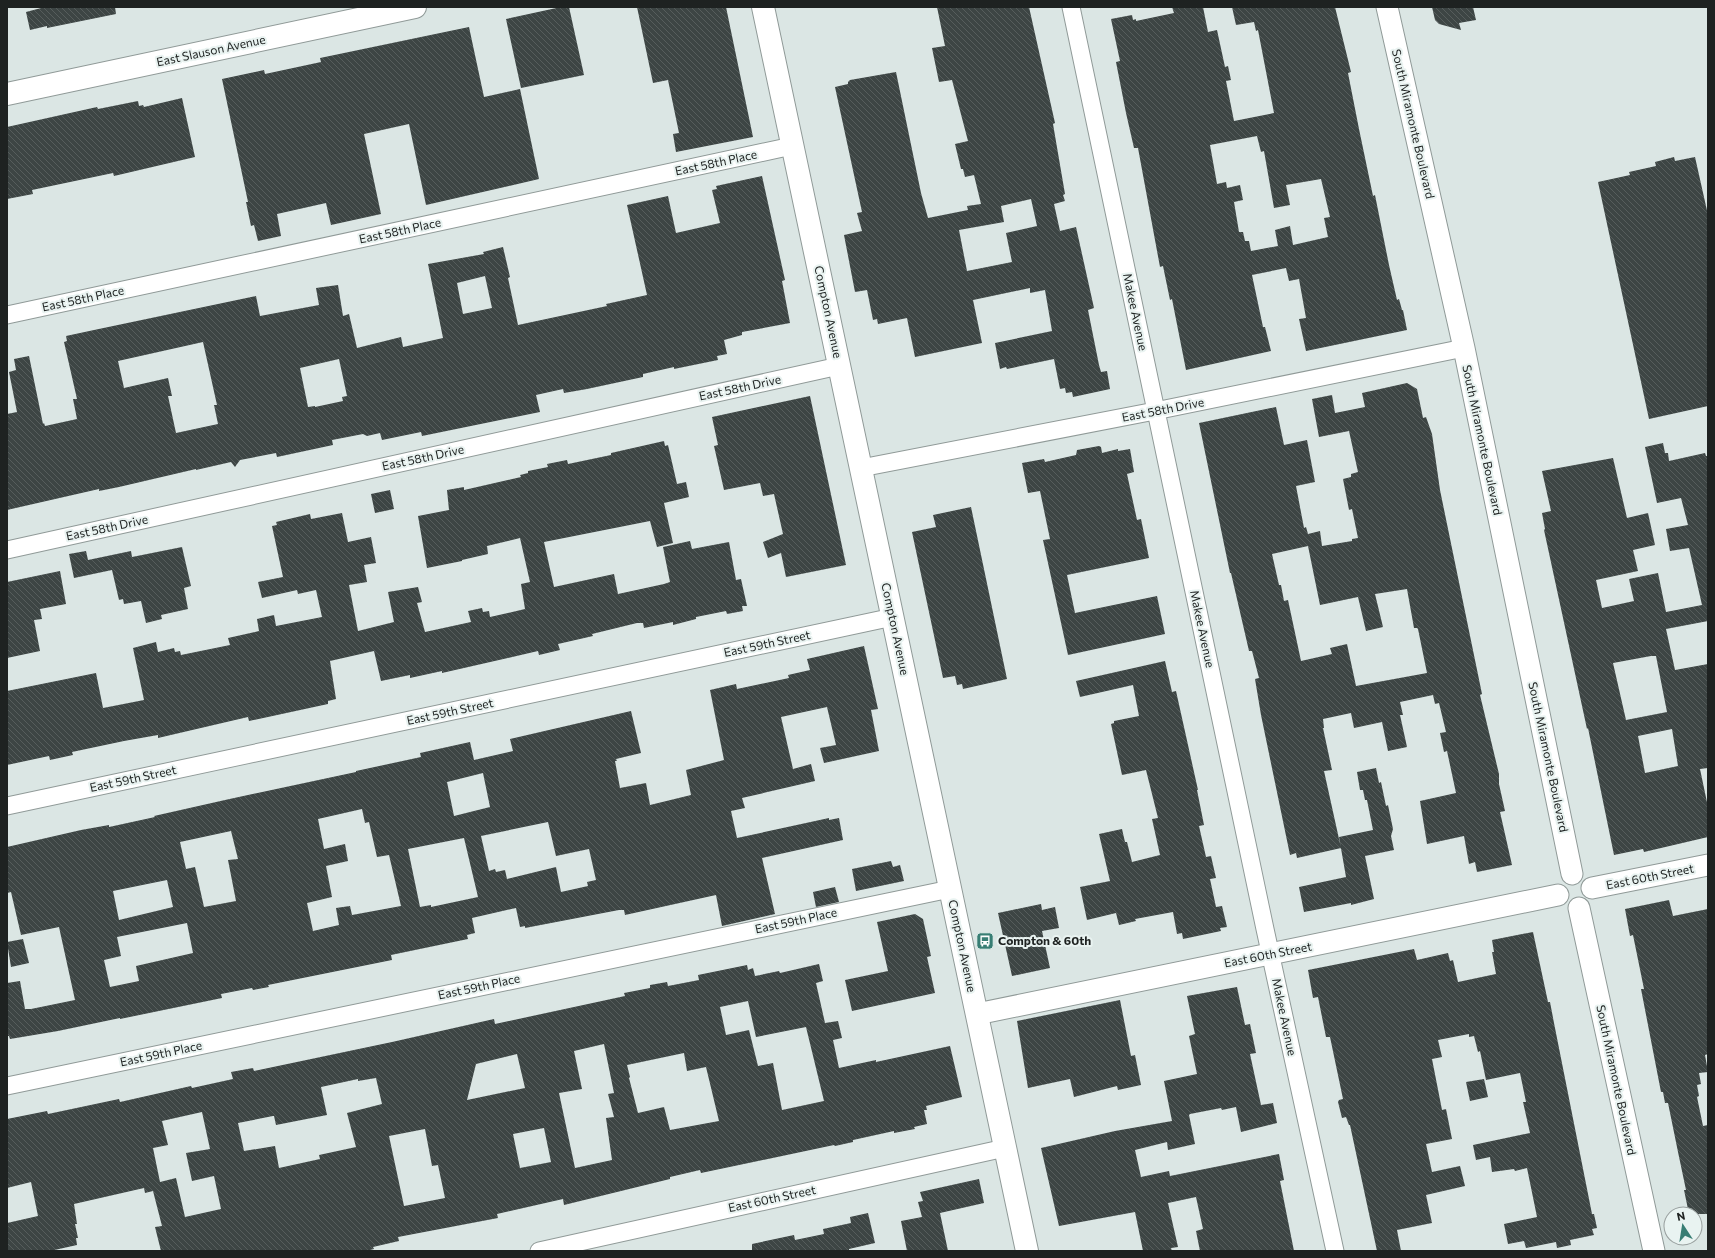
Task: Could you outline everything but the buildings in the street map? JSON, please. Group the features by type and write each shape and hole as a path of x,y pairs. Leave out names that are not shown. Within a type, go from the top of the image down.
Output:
{"main road":[{"name":"East Slauson Avenue","path":"7,94 415,7"},
{"name":"Compton Avenue","path":"763,7 1027,1251"}],"street":[{"name":"Makee Avenue","path":"1071,7 1270,954 1335,1251"},
{"name":"South Miramonte Boulevard","path":"1387,7 1464,348 1572,874"},
{"name":"East 58th Place","path":"7,315 792,146"},
{"name":"East 58th Drive","path":"861,468 1155,412 1464,348"},
{"name":"East 58th Drive","path":"7,550 839,366"},
{"name":"East 59th Street","path":"7,806 893,617"},
{"name":"East 60th Street","path":"1592,888 1708,865"},
{"path":"1572,874 1583,876 1590,883 1592,888 1591,899 1584,906 1579,908 1568,907 1558,895 1559,885 1562,880 1572,874"},
{"name":"East 59th Place","path":"7,1086 950,889"},
{"name":"East 60th Street","path":"977,1014 1558,895"},
{"name":"South Miramonte Boulevard","path":"1579,908 1654,1251"},
{"name":"East 60th Street","path":"539,1251 1005,1148"}],"place":[{"name":"Compton & 60th","path":"985,941"}]}
